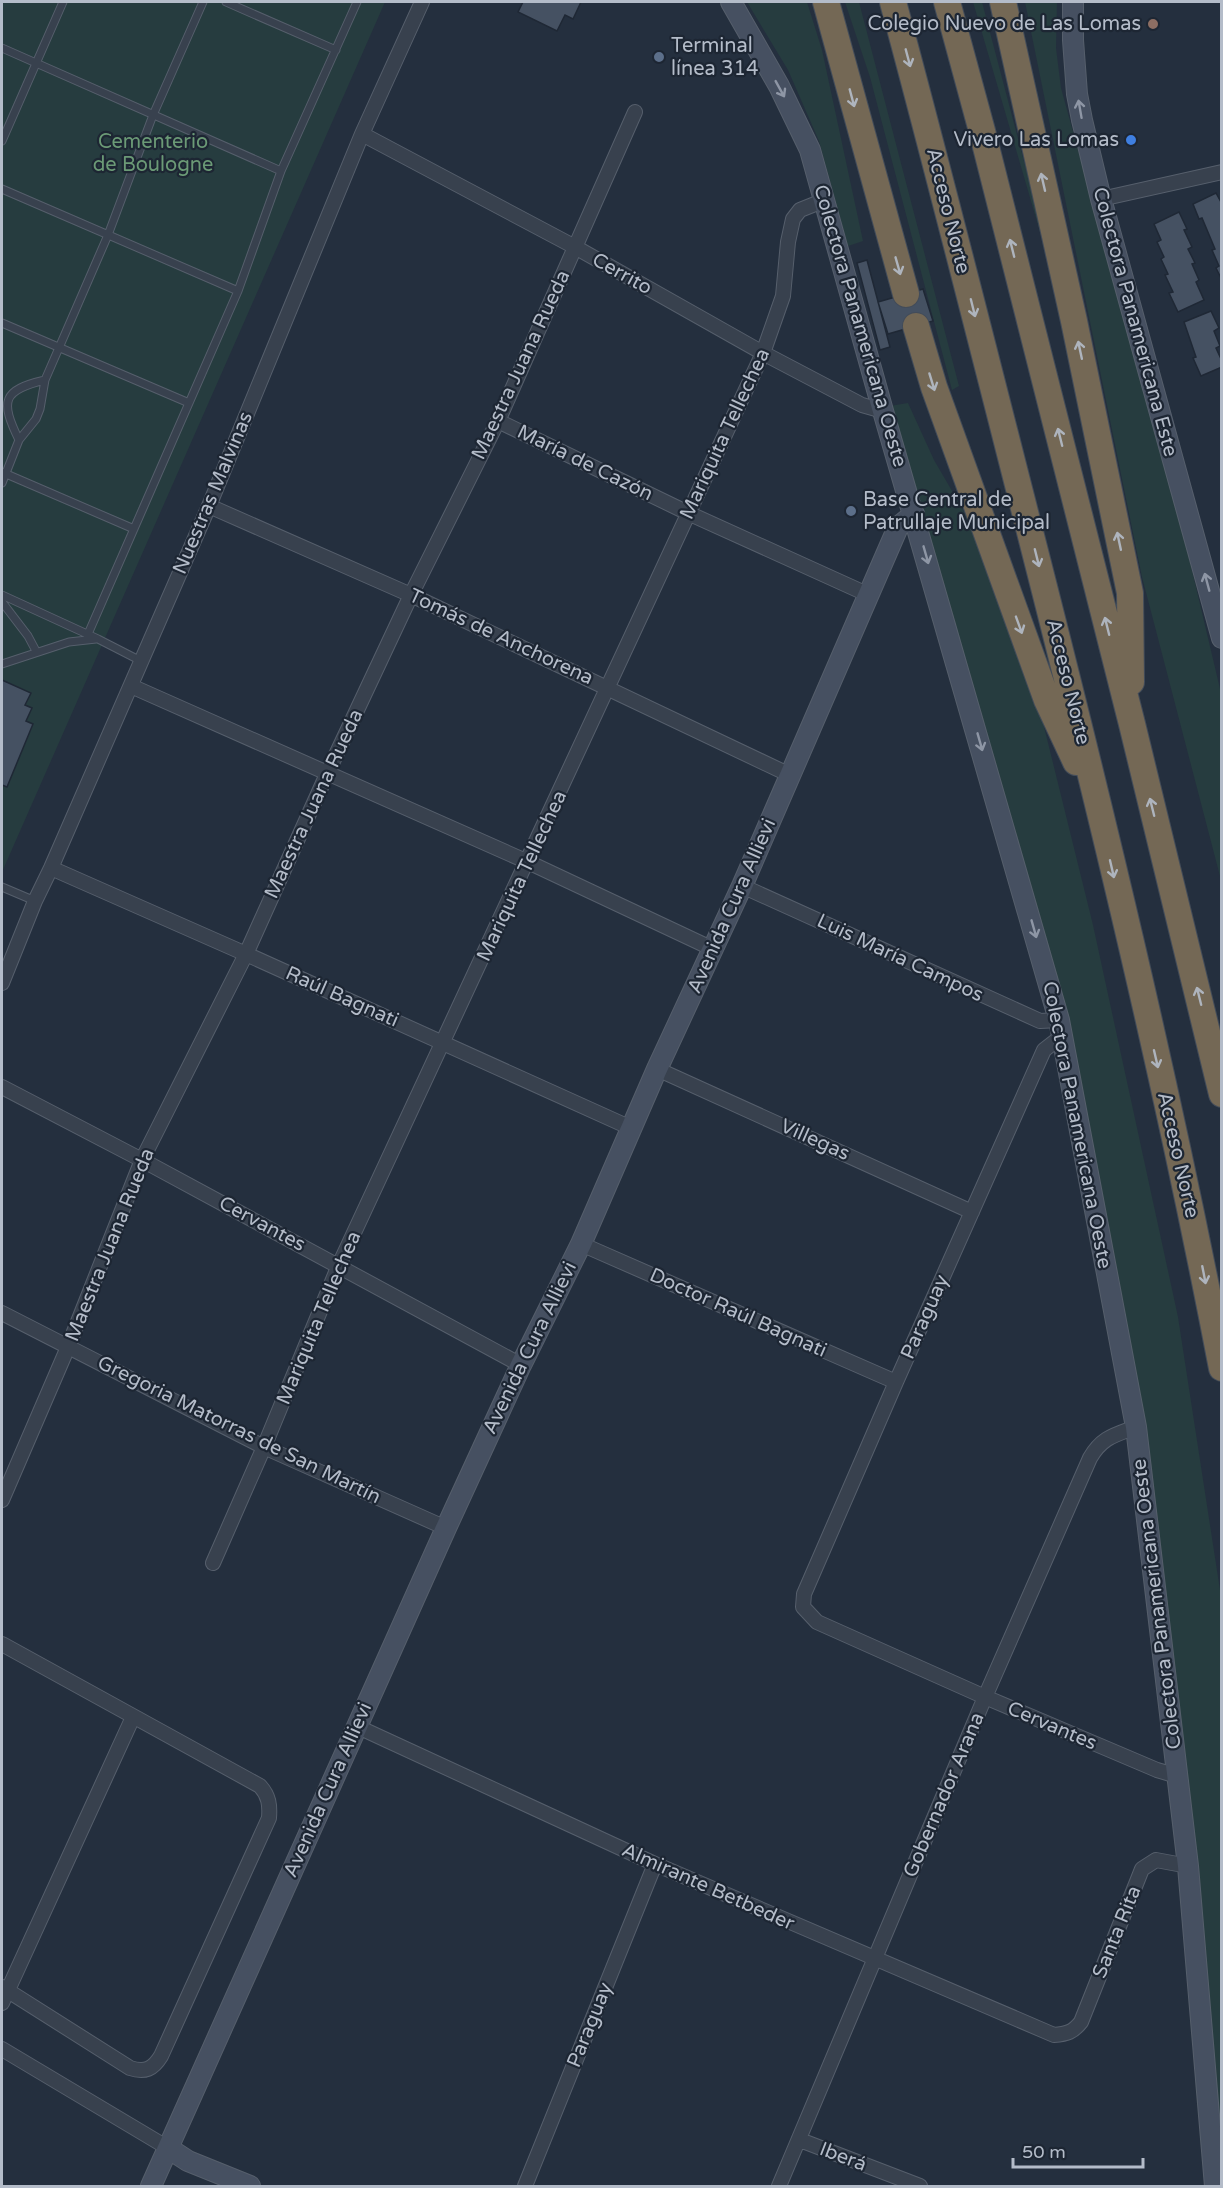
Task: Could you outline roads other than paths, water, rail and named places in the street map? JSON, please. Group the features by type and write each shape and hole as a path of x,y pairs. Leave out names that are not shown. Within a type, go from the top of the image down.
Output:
{"highway":[{"path":"826,2 906,294"},
{"name":"Acceso Norte","path":"893,2 932,144 1099,812 1193,1218 1221,1368"},
{"path":"947,2 982,131 1132,724 1221,1094"},
{"path":"1003,2 1074,321 1130,593 1132,724"},
{"path":"916,326 934,387 1047,700 1099,812"}],"street":[{"name":"Nuestras Malvinas","path":"3,976 209,506 362,134 422,2"},
{"name":"Colectora Panamericana Oeste","path":"731,2 798,123 810,150 1061,1028 1137,1427 1188,1866 1215,2187"},
{"name":"Colectora Panamericana Este","path":"1073,2 1077,94 1101,199 1221,638"},
{"name":"Maestra Juana Rueda","path":"2,1500 68,1347 142,1160 246,954 411,595 498,421 635,112"},
{"name":"Cerrito","path":"362,134 575,247 763,353 861,405 883,411"},
{"path":"1101,199 1221,172"},
{"name":"Mariquita Tellechea","path":"213,1563 339,1265 444,1044 763,353 783,296 788,242 793,219 800,210 825,200"},
{"name":"María de Cazón","path":"498,421 688,513 870,595"},
{"name":"Tomás de Anchorena","path":"209,506 411,595 790,775"},
{"name":"Avenida Cura Allievi","path":"151,2187 356,1726 521,1365 580,1244 657,1069 742,886 898,527 914,514"},
{"path":"131,686 528,862 713,949"},
{"name":"Raúl Bagnati","path":"51,868 632,1128"},
{"name":"Luis María Campos","path":"742,886 1040,1021 1061,1028"},
{"name":"Paraguay","path":"803,1607 804,1594 896,1382 1044,1050 1061,1028"},
{"name":"Villegas","path":"657,1069 972,1212"},
{"name":"Cervantes","path":"2,1087 339,1265 521,1365"},
{"name":"Doctor Raúl Bagnati","path":"580,1244 896,1382"},
{"name":"Gregoria Matorras de San Martín","path":"2,1314 264,1447 446,1528"},
{"name":"Gobernador Arana","path":"779,2187 985,1697 1090,1458 1104,1439 1137,1427"},
{"name":"Cervantes","path":"803,1607 817,1622 985,1697 1156,1770 1177,1776"},
{"path":"2,1644 260,1786 267,1793 270,1806 269,1818 161,2056 155,2066 149,2070 140,2071 130,2068 3,1994 133,1717"},
{"name":"Almirante Betbeder","path":"356,1726 656,1864 874,1959 1054,2035 1065,2034"},
{"name":"Santa Rita","path":"1065,2034 1074,2031 1081,2022 1142,1869 1156,1860 1188,1866"},
{"name":"Paraguay","path":"525,2187 656,1864"},
{"path":"2,2049 188,2161 250,2187"},
{"name":"Iberá","path":"800,2140 920,2187"}],"lane":[{"path":"2,141 63,2"},
{"path":"2,483 3,473 19,440 36,419 40,410 45,380 108,235 153,115 203,2"},
{"path":"226,2 336,50"},
{"path":"88,634 238,291 281,171 357,2"},
{"path":"2,48 281,171"},
{"path":"2,189 238,291"},
{"path":"2,323 189,403"},
{"path":"19,440 6,417 4,406 7,397 23,386 45,380"},
{"path":"3,473 134,529"},
{"path":"2,596 88,634 141,661"},
{"path":"2,602 22,627 36,651"},
{"path":"2,664 69,642 98,639"},
{"path":"2,888 35,901"}],"place":[{"name":"Colegio Nuevo de Las Lomas","path":"1153,24"},
{"name":"Terminal línea 314","path":"659,57"},
{"name":"Vivero Las Lomas","path":"1131,140"},
{"name":"Base Central de Patrullaje Municipal","path":"851,511"}],"park label":[{"name":"Cementerio de Boulogne","path":"153,154"}]}
